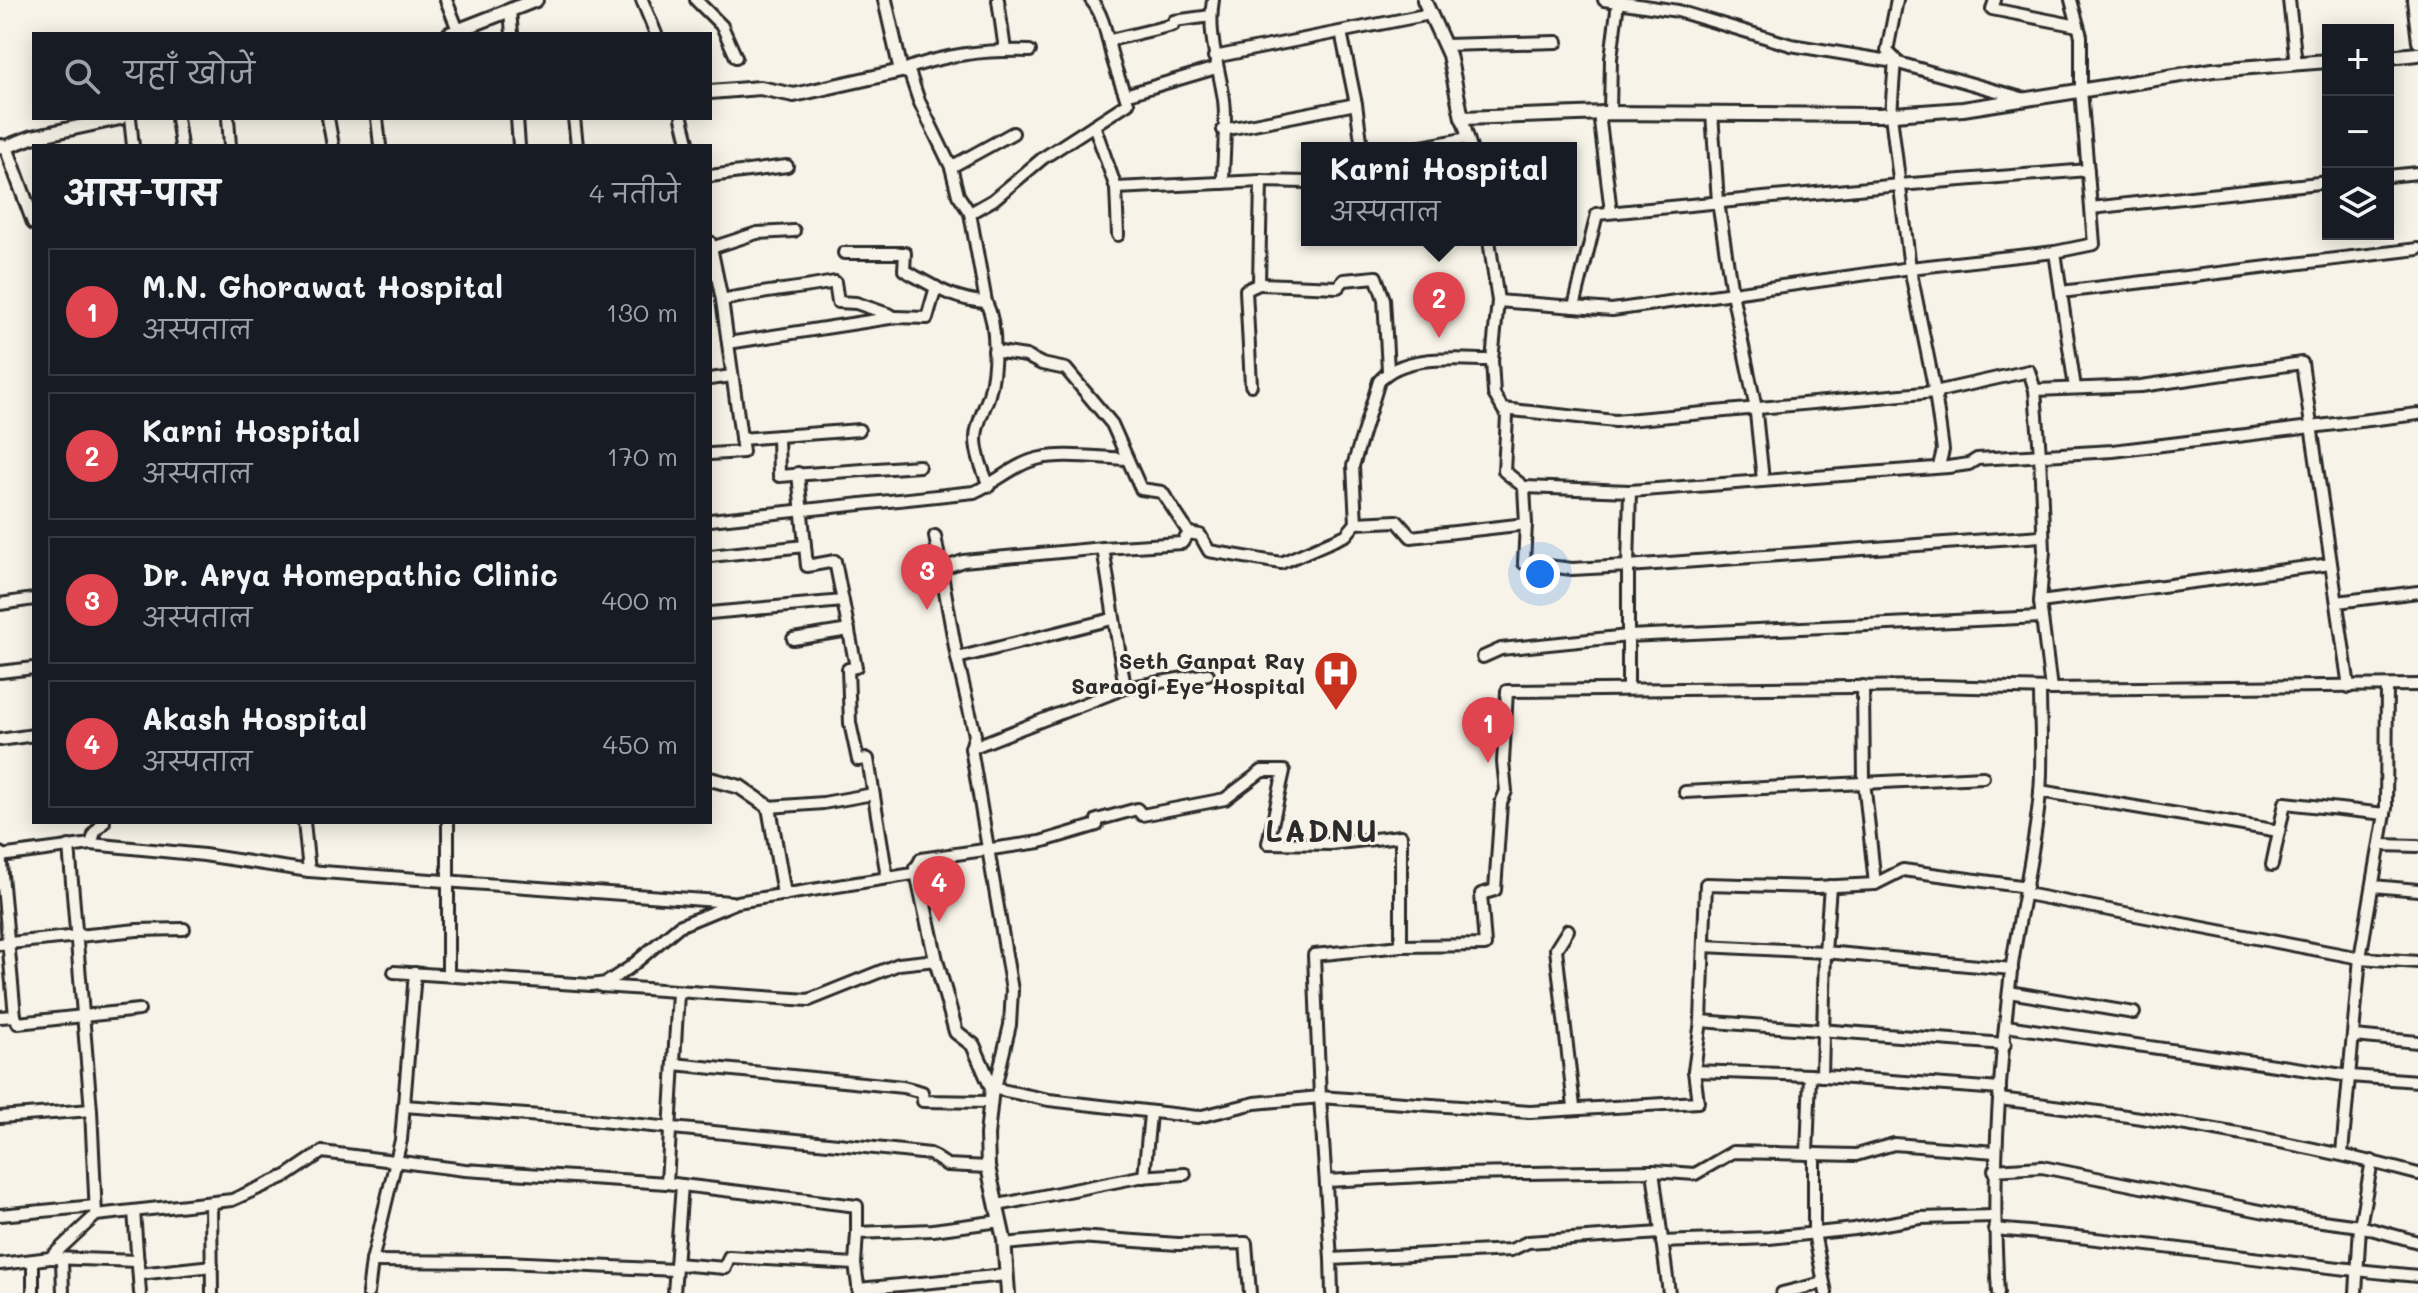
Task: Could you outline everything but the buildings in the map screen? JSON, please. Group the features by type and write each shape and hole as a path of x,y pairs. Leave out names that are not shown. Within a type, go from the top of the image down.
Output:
{"street":[{"path":"446,0 453,32 536,0"},
{"path":"642,0 655,32"},
{"path":"696,0 722,26 736,57"},
{"path":"885,0 901,71"},
{"path":"998,0 1005,50"},
{"path":"970,213 993,200 1043,158 1128,103 1112,57 1110,40 1091,0"},
{"path":"1213,0 1211,16 1215,62 1224,103 1223,183"},
{"path":"1424,0 1445,45 1470,142"},
{"path":"1604,0 1678,5 1791,45 1895,62 2025,99"},
{"path":"1897,0 1887,51 1895,59 1891,115 1910,268 1935,392 1943,450 1939,466"},
{"path":"1995,0 1992,9 2078,26"},
{"path":"1498,301 1612,310 1910,268 2055,252 2094,244 2081,90 2081,36 2071,0 2078,0"},
{"path":"2289,0 2296,64"},
{"path":"2413,0 2418,42"},
{"path":"1611,212 1604,113 1618,2"},
{"path":"510,10 512,32"},
{"path":"1125,95 1215,62 1430,14"},
{"path":"1110,40 1173,25 1174,21 1211,16"},
{"path":"1341,32 1361,142"},
{"path":"1445,45 1557,42"},
{"path":"712,92 760,88 794,95 901,71 935,58 986,50 1030,51"},
{"path":"2394,56 2418,54"},
{"path":"1462,118 1604,113 1891,115 1963,109 2213,70 2322,62"},
{"path":"901,71 910,74 919,101 951,167 958,195 970,213 986,302 991,311 994,351 990,392 976,436 980,463 989,486"},
{"path":"1223,130 1356,104"},
{"path":"1712,113 1718,202 1732,293 1756,408 1763,480"},
{"path":"32,218 3,147 32,137 111,120"},
{"path":"130,120 133,144"},
{"path":"177,120 181,144"},
{"path":"228,120 230,144"},
{"path":"328,120 333,144"},
{"path":"377,120 380,144"},
{"path":"517,120 519,144"},
{"path":"574,120 577,144"},
{"path":"682,120 688,144"},
{"path":"1094,125 1116,188 1118,235"},
{"path":"951,167 1013,133"},
{"path":"712,176 787,166"},
{"path":"1574,307 1597,214 2088,170"},
{"path":"2394,175 2418,173"},
{"path":"1259,284 1261,181"},
{"path":"1116,188 1301,182"},
{"path":"2091,208 2322,183"},
{"path":"712,245 757,233 794,231"},
{"path":"1490,246 1498,301 1492,360 1494,394 1507,416 1504,471 1524,487 1630,491 1969,464 1977,459 2113,451 2418,414"},
{"path":"2061,292 2418,249"},
{"path":"712,250 743,452 712,454"},
{"path":"2055,252 2075,388"},
{"path":"844,253 905,253 904,270 963,301 986,302"},
{"path":"1251,385 1246,290 1259,284 1338,287 1344,280 1376,277 1384,299 1388,370"},
{"path":"722,300 755,292 835,282 838,302 856,303 896,317"},
{"path":"728,343 896,317 927,318 936,287"},
{"path":"994,351 1026,356 1042,364 1066,369 1112,424 1141,489 1162,492 1189,533 1200,535 1209,551 1281,563 1346,535 1356,523 1353,466 1379,381 1388,370 1427,361 1492,360"},
{"path":"2035,390 2141,386 2302,363 2349,687"},
{"path":"1503,409 1615,421 1935,392 2029,371 2035,390 2040,455 2044,551 2040,602 2045,689 2040,791 2009,992 1995,1152 1994,1229 1998,1293"},
{"path":"712,379 732,376"},
{"path":"741,439 859,430"},
{"path":"778,436 779,476 919,466"},
{"path":"712,520 974,492 1028,461 1046,457 1127,459"},
{"path":"798,473 807,566 835,561 856,667 848,669 850,723 858,760 868,759 887,877"},
{"path":"1524,487 1524,563 1572,569 2041,536"},
{"path":"1628,689 1630,491"},
{"path":"1356,523 1397,521 1411,537 1526,524"},
{"path":"941,569 963,561 1182,543 1189,533"},
{"path":"935,536 957,658 975,735 971,748 1012,990 1010,1025 989,1102 988,1167 998,1205 1008,1293"},
{"path":"712,556 805,546"},
{"path":"1103,548 1125,688"},
{"path":"2040,602 2331,564"},
{"path":"2337,602 2418,592"},
{"path":"0,604 32,599"},
{"path":"712,613 843,601"},
{"path":"1483,657 1501,649 1628,636 2041,617"},
{"path":"957,658 1112,619"},
{"path":"793,639 849,630"},
{"path":"0,672 32,668"},
{"path":"971,748 1125,688 1208,674"},
{"path":"1332,1293 1314,955 1401,946 1485,945 1481,894 1495,890 1501,803 1506,791 1503,762 1507,691 1863,686 2045,689 2418,685"},
{"path":"1863,686 1864,781 1875,884"},
{"path":"2342,1153 2360,958 2385,814 2387,686"},
{"path":"0,740 32,735"},
{"path":"591,985 606,983 618,975 651,952 679,926 737,902 913,874 921,859 1040,842 1097,825 1097,820 1137,809 1142,815 1225,799 1262,771 1284,771 1268,843 1330,844 1401,836 1401,946"},
{"path":"1685,792 1983,777"},
{"path":"712,780 740,787 769,807 823,803 873,794"},
{"path":"2040,791 2279,831"},
{"path":"2272,865 2285,803 2385,814"},
{"path":"769,807 784,894"},
{"path":"91,844 102,824"},
{"path":"304,824 309,871"},
{"path":"448,824 448,974"},
{"path":"139,1010 18,1023 4,943 0,855 91,844 204,855 309,871 737,902"},
{"path":"2380,845 2418,846"},
{"path":"56,1259 96,1211 91,1110 69,846"},
{"path":"916,868 956,1032 973,1045 993,1088"},
{"path":"993,1088 1049,1100 1150,1114 1198,1117 1255,1103 1320,1097 1530,1112 1698,1102 1694,1071 1701,1021 1706,884 1875,884 1903,870 2026,890 2360,958 2418,962"},
{"path":"1782,1293 1825,1288 1814,1233 1810,1154 1823,1029 1830,886"},
{"path":"2373,886 2418,890"},
{"path":"4,943 184,929"},
{"path":"1568,930 1556,949 1574,1107"},
{"path":"1704,946 1825,952 2012,969"},
{"path":"394,972 809,1000 899,964 936,960"},
{"path":"368,1293 372,1261 401,1140 415,973"},
{"path":"2009,992 2134,1013"},
{"path":"667,1183 678,993"},
{"path":"0,1017 15,1016"},
{"path":"1701,1021 2005,1044"},
{"path":"2006,1026 2350,1076 2418,1081"},
{"path":"2354,1036 2418,1042"},
{"path":"674,1064 903,1087 922,1092 923,1101 989,1102"},
{"path":"1694,1071 1816,1075 2000,1094 2342,1153 2418,1174"},
{"path":"404,1106 670,1127 930,1154 947,1165 988,1167"},
{"path":"0,1117 91,1110"},
{"path":"1144,1177 1150,1114"},
{"path":"1326,1181 1462,1174 1653,1171 1695,1174 1733,1152 1856,1155 1894,1144 1995,1152"},
{"path":"0,1215 134,1211 232,1200 288,1175 322,1152 465,1170 667,1183 857,1206 855,1264 858,1291 1006,1275"},
{"path":"2356,1293 2360,1226 2372,1161"},
{"path":"1994,1170 2042,1167 2285,1216 2360,1226 2418,1242"},
{"path":"1653,1171 1669,1293"},
{"path":"998,1205 1144,1177 1185,1174"},
{"path":"674,1293 682,1185"},
{"path":"211,1203 212,1293"},
{"path":"134,1211 140,1293"},
{"path":"1331,1259 1511,1250 1528,1242 1661,1237 1769,1238 1920,1218 1994,1216"},
{"path":"857,1233 933,1230 1000,1221"},
{"path":"1994,1229 2057,1234 2357,1272 2418,1276"},
{"path":"1004,1244 1079,1237 1178,1244 1246,1243 1250,1293"},
{"path":"372,1261 725,1268 729,1257 855,1264"},
{"path":"56,1259 63,1293"},
{"path":"0,1264 56,1259 138,1261"},
{"path":"33,1262 33,1293"},
{"path":"139,1274 212,1266"}],"place":[{"name":"Karni Hospital","path":"1439,338"},
{"name":"Dr. Arya Homepathic Clinic","path":"927,610"},
{"name":"Seth Ganpat Ray Saraogi Eye Hospital","path":"1336,712"},
{"name":"M.N. Ghorawat Hospital","path":"1488,763"},
{"name":"Akash Hospital","path":"939,922"}],"district":[{"name":"LADNU","path":"1322,830"}]}
